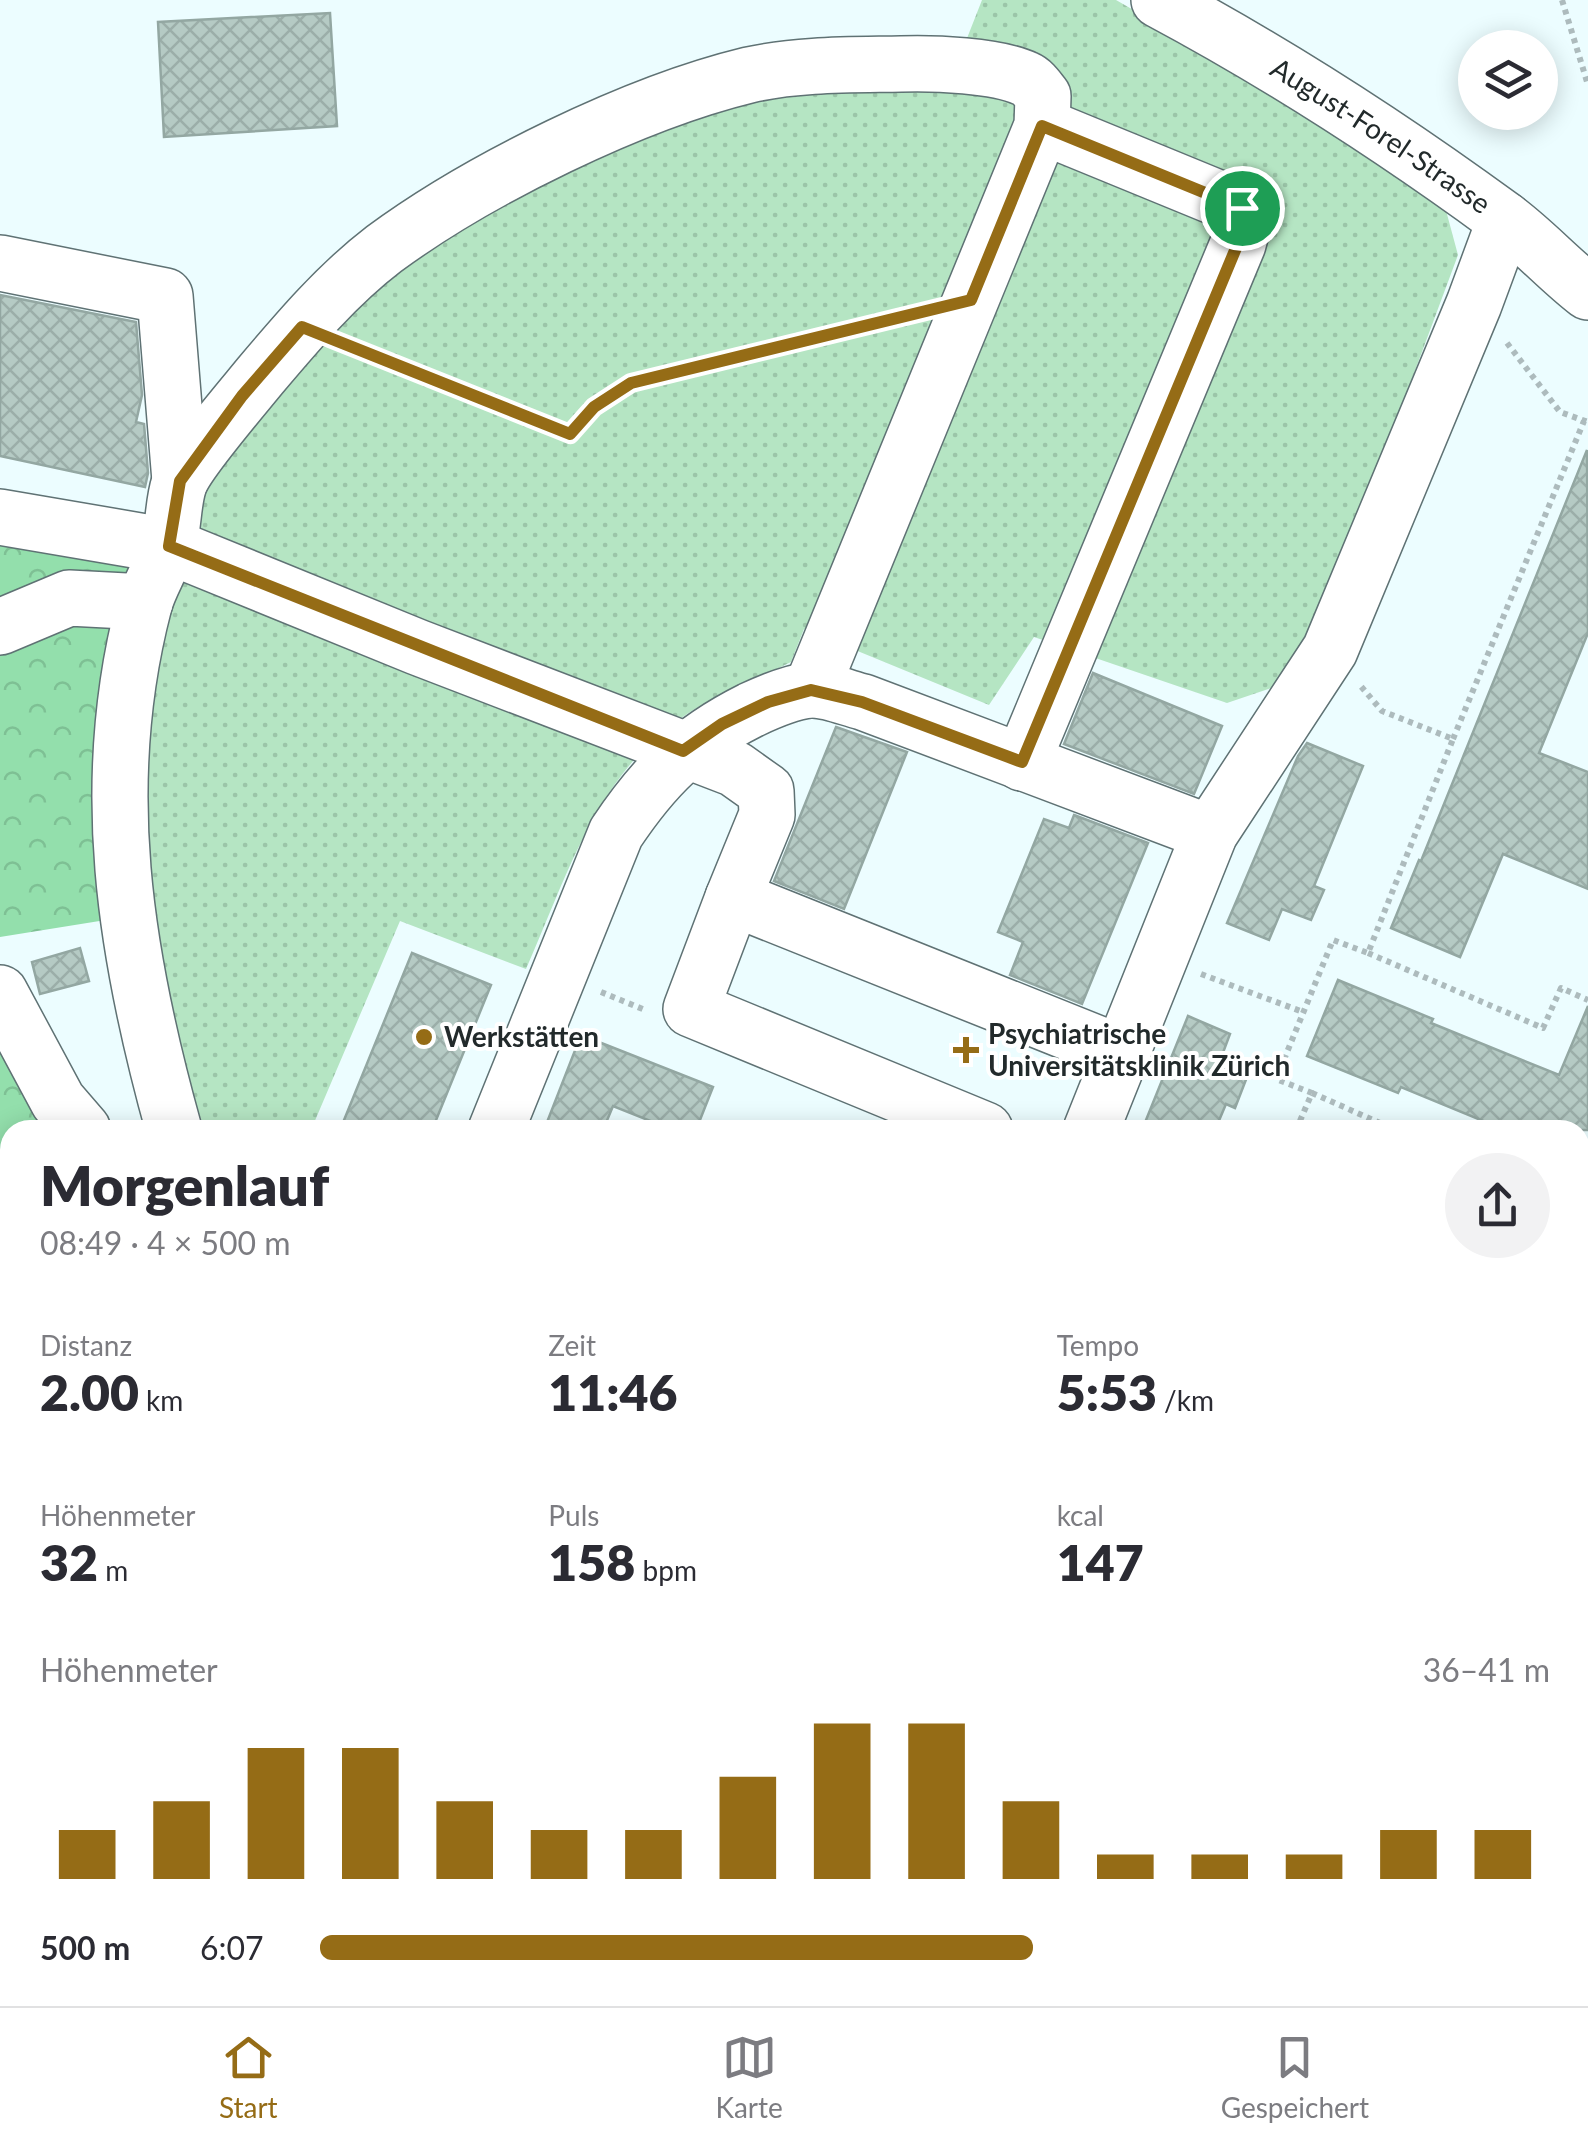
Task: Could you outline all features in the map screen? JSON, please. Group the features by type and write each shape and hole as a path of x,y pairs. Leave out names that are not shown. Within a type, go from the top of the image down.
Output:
{"street":[{"name":"August-Forel-Strasse","path":"1159,0 1218,31 1364,124 1505,220 1588,292"},
{"path":"180,481 242,396 302,327 383,250 455,203 542,156 646,108 751,75 834,65 936,63 1030,80 1044,96 1042,126 811,690"},
{"path":"1022,762 1246,224 1242,208 1042,126"},
{"path":"1095,1120 1210,834 1330,650 1505,220"},
{"path":"0,263 164,296 180,481 169,546 145,602 118,778 122,888 138,992 171,1120"},
{"path":"0,516 169,546 735,769 766,792 767,815 691,1008 961,1120"},
{"path":"0,627 69,598 145,602"},
{"path":"500,1120 616,833 642,794 683,751 722,724 768,702 811,690 862,702 1210,834"},
{"path":"733,898 1123,1054"},
{"path":"0,993 58,1101 74,1120"}],"path":[{"path":"1562,0 1588,85"},
{"path":"302,327 570,434 594,407 631,383 971,300"},
{"path":"1368,953 1586,421 1560,412 1474,304"},
{"path":"1330,650 1382,711 1453,739"},
{"path":"1373,1120 1276,1079 1332,940 1543,1028 1561,988 1588,1000"},
{"path":"1162,959 1303,1012"},
{"path":"559,974 660,1016 691,1008"},
{"path":"1300,1120 1312,1093"}],"green space":[{"path":"982,0 1116,0 1292,101 1444,203 1458,255 1311,650 1277,686 1227,703 1034,637 989,705 804,629 791,662 687,714 630,765 588,828 526,969 400,921 315,1120 187,1120 162,1022 135,767 197,492 393,260 540,171 757,90 951,79"},
{"path":"0,541 138,566 112,919 0,937"},
{"path":"0,993 69,1120 0,1120"}],"building":[{"path":"330,13 337,126 164,137 158,22"},
{"path":"0,295 136,322 142,395 136,422 144,424 148,473 145,487 0,456"},
{"path":"1587,450 1588,633 1539,753 1588,772 1588,889 1503,854 1460,957 1391,928"},
{"path":"1093,673 1222,726 1194,794 1064,744"},
{"path":"836,727 907,752 844,909 774,881"},
{"path":"1307,743 1363,766 1314,886 1324,890 1311,920 1282,909 1269,940 1227,923"},
{"path":"1074,815 1148,843 1082,1004 1010,975 1023,942 998,932 1044,819 1069,828"},
{"path":"80,948 89,981 40,994 32,962"},
{"name":"Werkstätten","path":"412,953 491,985 436,1120 344,1120"},
{"path":"1338,980 1559,1075 1588,1006 1588,1120 1481,1120 1401,1087 1398,1093 1307,1056"},
{"path":"1188,1016 1230,1034 1218,1066 1247,1077 1235,1108 1226,1104 1219,1120 1146,1120"},
{"path":"581,1035 713,1087 700,1120 648,1120 613,1106 607,1120 548,1120"}],"place":[{"name":"Werkstätten","path":"424,1037"},
{"name":"Psychiatrische Universitätsklinik Zürich","path":"966,1050"}],"route":[{"path":"1042,126 1242,208 1246,224 1022,762 862,702 811,690 768,702 722,724 683,751 169,546 180,481 242,396 302,327 570,434 594,407 631,383 971,300 1042,126"}]}
